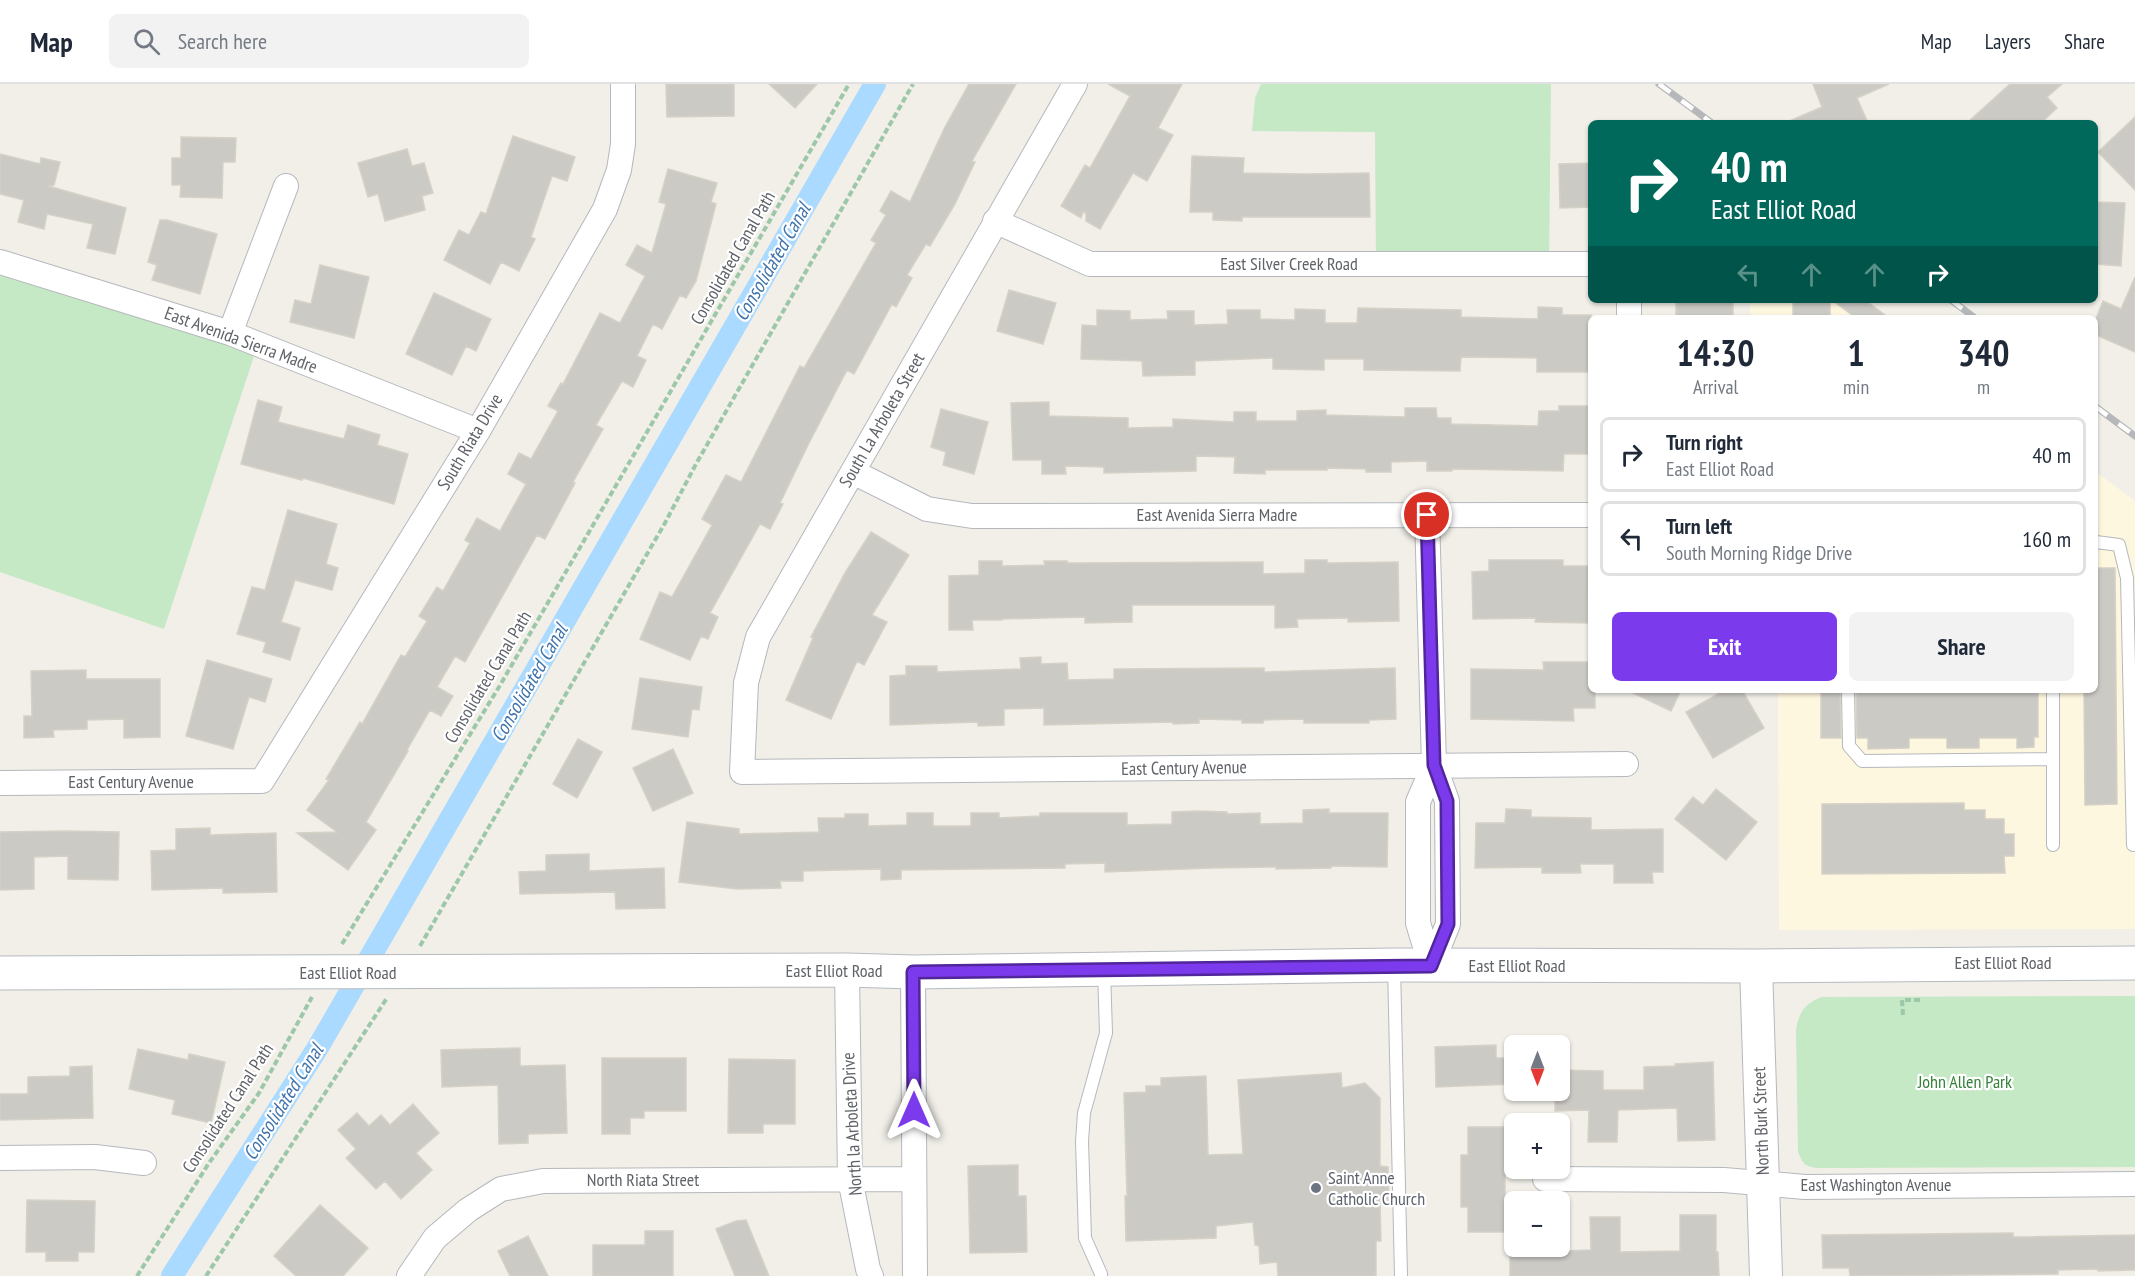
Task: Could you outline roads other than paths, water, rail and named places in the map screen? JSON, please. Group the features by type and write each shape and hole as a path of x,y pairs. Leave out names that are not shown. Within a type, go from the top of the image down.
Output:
{"main road":[{"name":"East Elliot Road","path":"0,973 847,970 913,972 1394,965 1756,966 2135,963"}],"street":[{"name":"South Riata Drive","path":"262,781 478,431 605,209 619,170 623,144 623,84"},
{"name":"South La Arboleta Street","path":"742,772 746,683 758,637 1075,84"},
{"path":"230,333 285,186"},
{"name":"East Silver Creek Road","path":"995,221 1090,264 1588,264"},
{"name":"East Avenida Sierra Madre","path":"0,262 230,333 478,431"},
{"name":"East Avenida Sierra Madre","path":"853,472 927,509 972,516 1588,515"},
{"path":"1427,515 1434,765 1418,802 1418,923 1431,966"},
{"name":"East Century Avenue","path":"742,772 1626,764"},
{"name":"East Century Avenue","path":"0,783 262,781"},
{"name":"North Burk Street","path":"1756,966 1766,1276"},
{"name":"North la Arboleta Drive","path":"847,970 850,1179 871,1276"},
{"path":"913,972 915,1276"},
{"path":"0,1158 95,1157 144,1163"},
{"name":"North Riata Street","path":"409,1276 435,1238 468,1210 501,1189 543,1181 914,1179"},
{"name":"East Washington Avenue","path":"1545,1179 1724,1180 1805,1187 2135,1184"}],"lane":[{"path":"2098,542 2119,545 2127,578 2133,845"},
{"path":"1848,693 1848,746 1862,761 2053,759"},
{"path":"2053,693 2053,845"},
{"path":"1394,965 1401,1276"},
{"path":"1101,1274 1085,1238 1082,1141 1084,1113 1106,1033 1104,969"}],"waterway":[{"name":"Consolidated Canal","path":"172,1276 317,1049 875,84"}],"railway":[{"path":"1659,84 1708,120"},
{"path":"1955,303 1971,315"},
{"path":"2098,408 2135,436"}],"place":[{"name":"Saint Anne Catholic Church","path":"1316,1188"}],"park label":[{"name":"John Allen Park","path":"1965,1082"}]}
